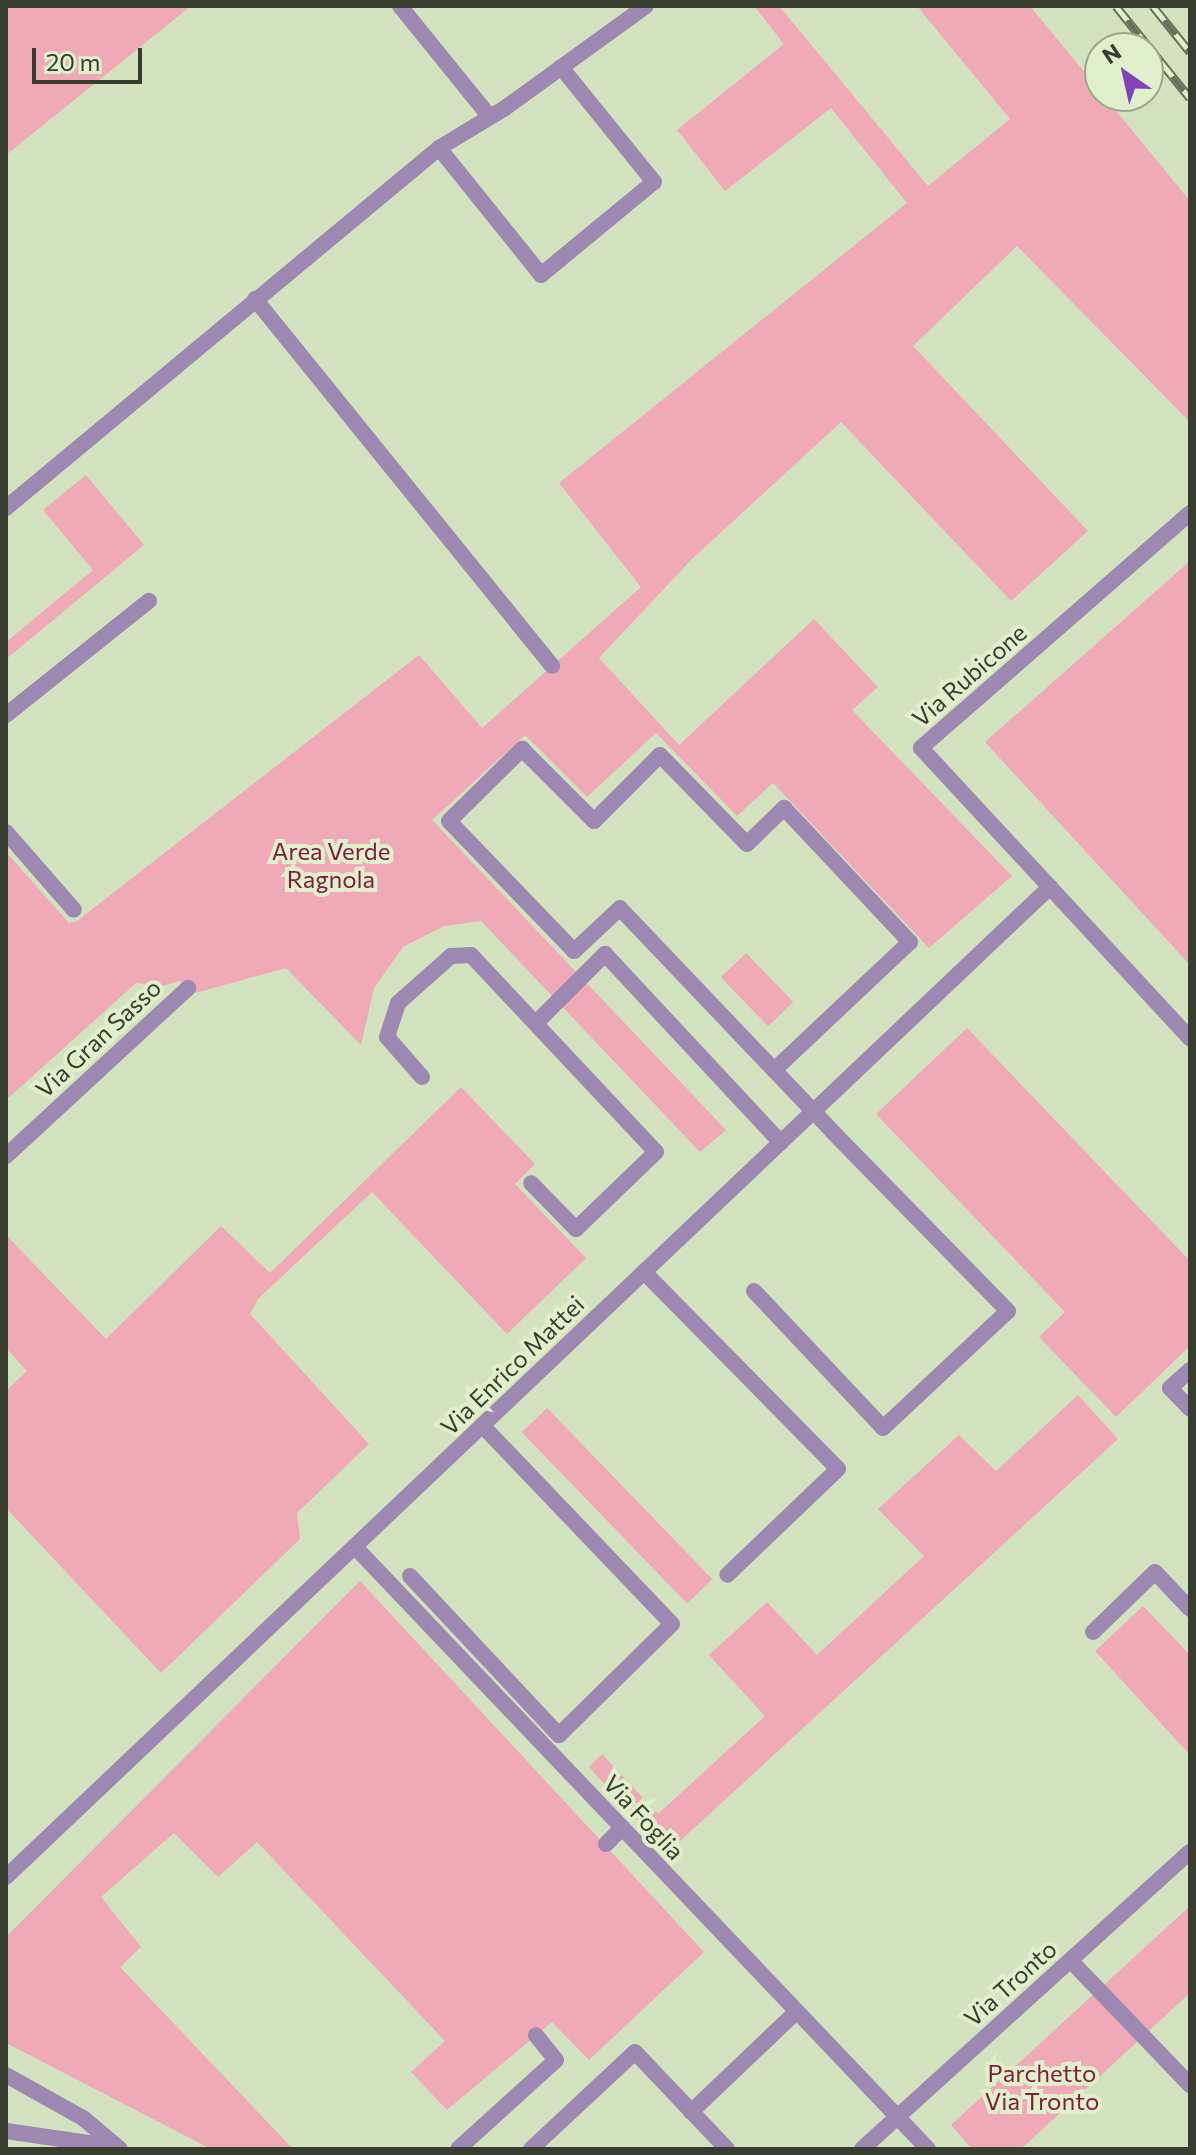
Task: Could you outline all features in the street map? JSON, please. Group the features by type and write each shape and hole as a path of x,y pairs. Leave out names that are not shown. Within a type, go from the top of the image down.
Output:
{"street":[{"path":"400,6 490,117"},
{"path":"6,508 439,148 490,117 646,6"},
{"path":"439,148 541,275 654,182 561,67"},
{"path":"255,299 552,666"},
{"name":"Via Rubicone","path":"1050,887 921,748 1190,513"},
{"path":"6,715 149,601"},
{"path":"754,1291 883,1428 1008,1311 774,1070 620,908 574,951 449,821 522,749 594,821 660,755 747,844 784,808 910,942 774,1070"},
{"path":"6,832 74,910"},
{"path":"1050,887 1190,1038"},
{"name":"Via Enrico Mattei","path":"6,1877 357,1549 482,1425 1050,887"},
{"path":"536,1023 605,954 781,1143"},
{"path":"422,1077 387,1037 398,1003 451,956 471,955 656,1152 576,1229 531,1183"},
{"name":"Via Gran Sasso","path":"6,1156 188,988"},
{"path":"644,1272 838,1469 727,1575"},
{"path":"1190,1370 1170,1388 1190,1409"},
{"path":"410,1576 559,1735 672,1624 482,1425"},
{"name":"Via Foglia","path":"357,1549 795,2013 928,2149"},
{"path":"1093,1632 1155,1572 1190,1609"},
{"path":"606,1844 622,1828"},
{"name":"Via Tronto","path":"862,2149 1190,1852"},
{"path":"1071,1961 1190,2085"},
{"path":"691,2112 795,2013"},
{"path":"458,2149 556,2060 536,2035"},
{"path":"531,2149 635,2052 727,2149"},
{"path":"6,2075 83,2118 119,2148"},
{"path":"6,2131 119,2148"}],"green space":[{"path":"11,6 191,6 6,155 6,10"},
{"name":"Area Verde Ragnola","path":"754,6 779,6 928,186 1010,119 917,6 1030,6 1084,72 1084,112 1117,112 1190,201 1190,422 1017,246 913,346 1088,531 1011,601 841,422 691,560 599,658 679,745 814,619 878,687 852,710 1012,876 929,948 773,783 737,816 656,733 587,797 525,735 432,820 726,1130 700,1152 481,921 444,926 403,947 374,988 361,1045 286,968 195,993 179,981 163,986 136,983 6,1100 6,852 69,923 77,921 419,655 482,728 641,587 559,483 907,203 831,108 725,191 677,130 784,44"},
{"path":"86,475 144,545 6,659 6,642 93,570 43,510"},
{"path":"1190,561 1190,965 985,742"},
{"path":"746,953 793,1002 768,1026 721,977"},
{"path":"967,1028 1190,1261 1190,1346 1116,1417 1039,1337 1065,1312 876,1114"},
{"path":"461,1087 535,1164 515,1184 586,1258 507,1334 372,1192 258,1299 250,1314 369,1444 297,1513 300,1539 161,1673 6,1508 6,1391 27,1371 6,1348 6,1235 106,1339 221,1226 270,1273"},
{"path":"1078,1395 1118,1439 667,1853 589,1767 602,1754 658,1814 765,1716 709,1655 767,1602 817,1655 924,1556 878,1509 959,1435 996,1471"},
{"path":"547,1408 712,1579 687,1604 522,1432"},
{"path":"360,1581 704,1952 589,2060 552,2022 447,2110 411,2072 445,2041 257,1842 218,1877 174,1833 101,1897 141,1947 120,1967 293,2149 211,2149 6,2043 6,1937"},
{"path":"1143,1606 1190,1655 1190,1755 1095,1651"},
{"name":"Parchetto Via Tronto","path":"1190,1906 1190,1993 1021,2149 972,2149 951,2125"}],"railway":[{"path":"1116,6 1190,98"},
{"path":"1153,6 1190,52"}]}
